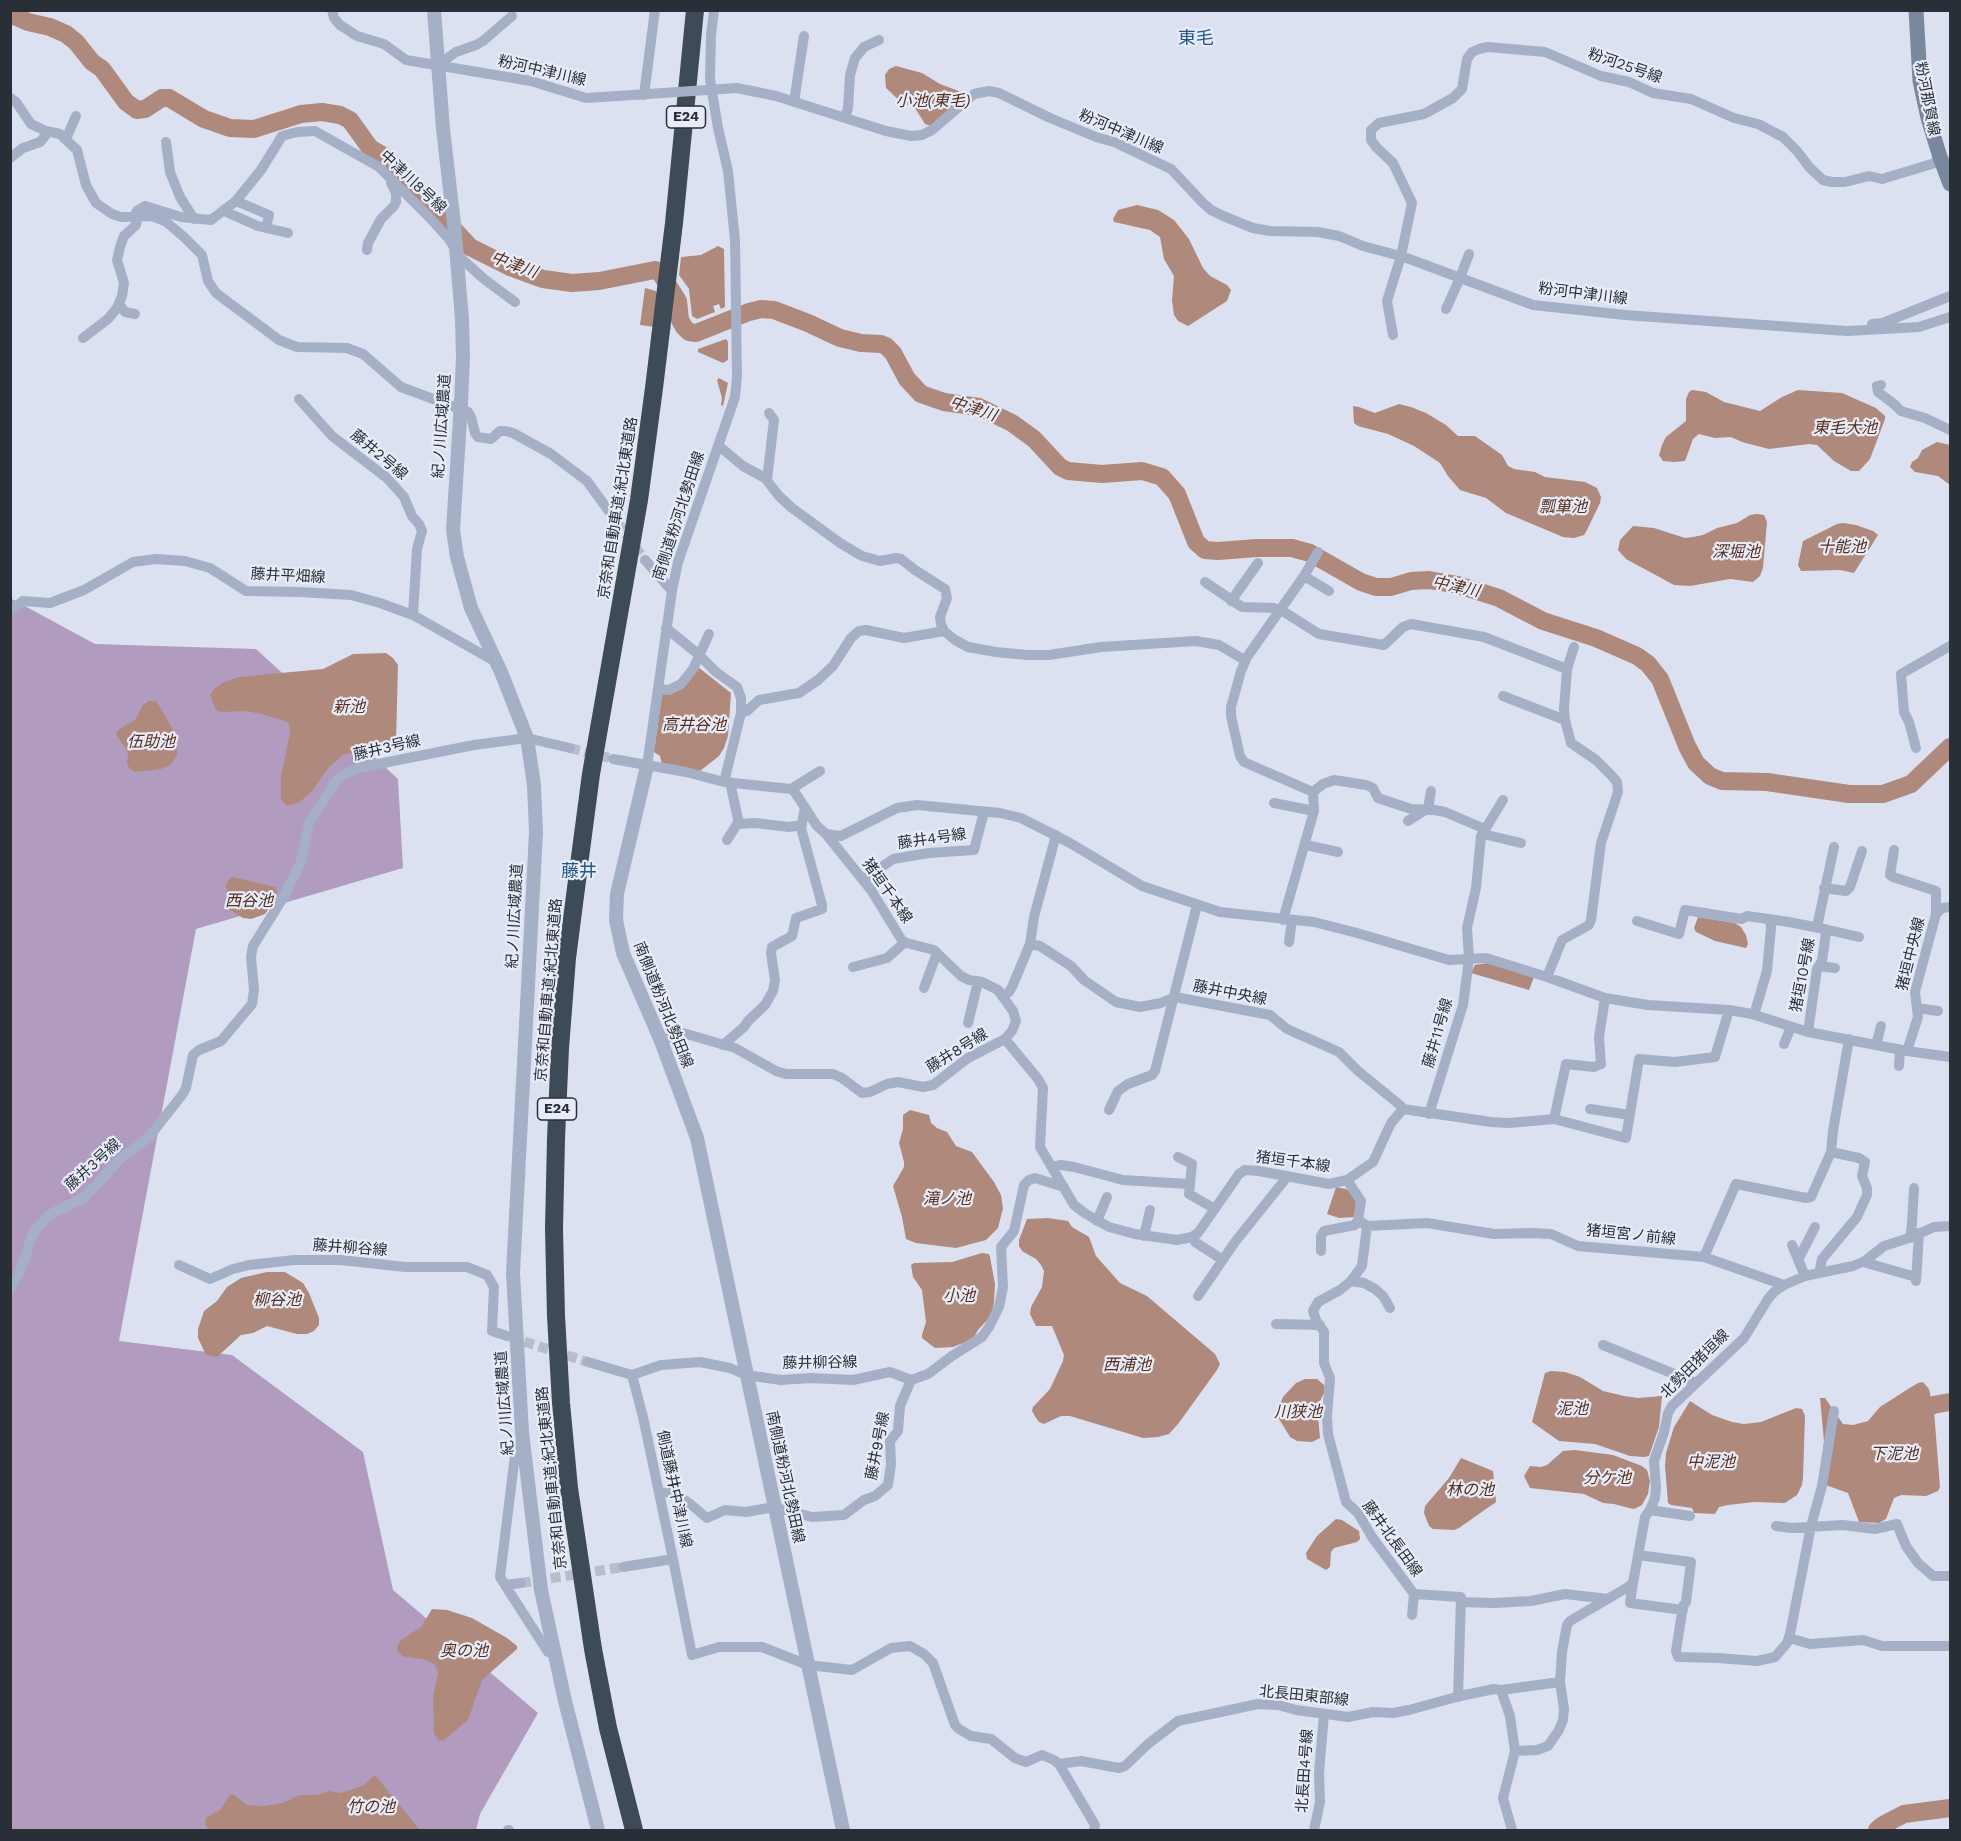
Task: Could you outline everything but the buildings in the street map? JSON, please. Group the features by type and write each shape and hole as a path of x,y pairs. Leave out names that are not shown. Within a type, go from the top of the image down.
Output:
{"highway":[{"name":"京奈和自動車道;紀北東道路","path":"634,1830 609,1728 593,1649 569,1488 556,1316 554,1217 560,1048 567,958 591,774 639,500 675,223 695,10"}],"main road":[{"name":"粉河那賀線","path":"1916,10 1920,81 1928,118 1945,159 1950,184"}],"street":[{"name":"粉河中津川線","path":"332,10 334,18 340,25 357,36 384,44 403,59 531,81 586,98 737,88 768,94 911,136 922,135 940,125 974,94 999,93 1050,118 1114,142 1171,169 1211,210 1253,228 1330,234 1401,256 1533,304 1552,308 1849,331 1919,327 1950,317"},
{"name":"紀ノ川広域農道","path":"434,10 462,319 463,358 453,531 457,557 471,608 527,738 534,784 536,831 513,1273 523,1441 541,1590 598,1830"},
{"path":"646,94 655,10"},
{"name":"南側道粉河北勢田線","path":"714,10 710,79 728,171 735,240 738,360 735,397 678,562 666,628 647,766 617,894 616,920 623,953 662,1041 697,1138 843,1830"},
{"path":"438,65 456,52 476,45 512,16"},
{"path":"794,102 804,36"},
{"path":"845,118 849,108 852,66 864,47 879,40"},
{"name":"粉河25号線","path":"1401,256 1412,203 1393,163 1371,140 1371,130 1379,123 1424,114 1453,98 1462,89 1467,59 1472,52 1488,47 1545,52 1601,76 1629,82 1653,93 1691,99 1734,118 1758,124 1783,137 1823,180 1845,182 1869,176 1882,179 1945,159"},
{"path":"10,98 16,102 31,124 60,134 77,150 86,185 96,203 112,214 136,218 152,216 165,221 202,255 207,281 216,293 279,340 297,347 347,348 363,354 401,387 460,405 471,417 474,433 478,437 491,439 500,431 505,431 551,454 587,481 608,510"},
{"path":"66,139 76,116"},
{"path":"10,159 23,148 40,142 46,131"},
{"name":"中津川8号線","path":"136,218 137,211 145,206 181,218 211,220 236,201 261,170 282,136 315,131 376,165 414,200 448,238 463,260 515,302"},
{"path":"166,142 170,172 180,197 194,219"},
{"path":"367,250 368,243 381,219 394,206 397,197 394,187 376,165"},
{"path":"236,201 269,215 266,228"},
{"path":"224,211 258,226 288,233"},
{"path":"83,338 108,319 119,304 124,283 117,260 124,236 136,225 136,218"},
{"path":"1446,309 1469,254"},
{"path":"1393,335 1387,301 1401,256"},
{"path":"1849,331 1851,325 1883,323 1950,296"},
{"path":"119,304 125,312 135,314"},
{"path":"1881,385 1877,387 1879,393 1901,411 1950,430"},
{"name":"藤井2号線","path":"299,399 332,436 387,478 404,497 412,516 419,524 422,531 417,549 413,615"},
{"path":"767,480 774,420 768,413"},
{"path":"719,446 743,466 767,480 792,508 853,552 880,561 901,559 945,589 947,598 940,617 944,631 968,647 1027,655 1049,655 1101,647 1188,641 1219,645 1243,659 1247,657"},
{"path":"1313,792 1244,762 1240,756 1231,707 1247,657 1305,575 1318,552"},
{"name":"藤井平畑線","path":"10,610 22,601 50,603 84,590 133,562 156,559 185,561 210,568 246,591 351,595 363,598 413,615 496,662"},
{"path":"645,560 672,591"},
{"path":"1231,601 1258,563"},
{"path":"1305,575 1329,591"},
{"path":"1205,582 1242,607 1281,610 1319,634 1384,645 1403,627 1411,624 1484,637 1567,669"},
{"path":"354,590 363,598"},
{"path":"666,628 716,672 737,687 741,698 741,713 727,782 740,824 755,823 789,827 802,825"},
{"path":"741,713 747,711 759,700 799,693 818,680 833,666 850,638 859,631 866,630 904,638 944,631"},
{"path":"658,689 669,690 681,684 693,669 709,634"},
{"path":"1916,748 1904,712 1901,674 1950,646"},
{"path":"1548,976 1562,940 1589,924 1591,920 1601,843 1618,792 1617,782 1611,775 1596,760 1571,743 1565,720 1567,669 1574,647"},
{"path":"1503,696 1565,720"},
{"path":"527,738 570,748"},
{"name":"藤井3号線","path":"10,1289 19,1274 34,1231 50,1215 85,1197 120,1159 149,1137 186,1088 193,1055 221,1041 252,1004 254,990 251,957 253,946 283,898 301,862 309,823 337,780 358,768 474,745 527,738"},
{"path":"613,759 727,782 790,789 820,771"},
{"path":"1313,792 1330,781 1342,781 1373,788 1378,798 1411,809 1445,812 1484,831 1521,843"},
{"name":"猪垣千本線","path":"790,789 794,791 817,826 863,880 903,942 934,950 961,976 998,990 1002,996"},
{"path":"1408,821 1428,809 1431,791"},
{"path":"1289,942 1288,920 1314,811 1313,792"},
{"path":"1484,831 1503,800"},
{"path":"1274,803 1314,811"},
{"path":"826,834 841,836 897,808 917,805 1021,818 1056,835 1142,886 1220,912 1314,922 1449,960 1486,958 1548,976 1605,999 1648,1005 1729,1010 1754,1015 1808,1032 1904,1051 1950,1057"},
{"path":"763,946 786,941 792,936 796,918 823,910 801,828 805,807"},
{"name":"藤井4号線","path":"863,880 893,859 929,853 974,850 984,812"},
{"path":"727,840 739,821"},
{"name":"藤井11号線","path":"1430,1114 1463,1005 1469,959 1467,928 1476,888 1484,831"},
{"path":"1005,1039 1012,1031 1016,1021 1013,1011 1002,996 1012,987 1030,944 1034,917 1056,835"},
{"path":"1305,845 1338,852"},
{"path":"1834,847 1824,888 1820,928 1859,937"},
{"path":"1894,850 1890,875 1936,891 1936,914"},
{"path":"1824,888 1846,891 1850,887 1862,851"},
{"path":"1108,1110 1118,1091 1128,1084 1152,1075 1155,1071 1197,905"},
{"name":"猪垣中央線","path":"1899,1066 1918,1017 1915,992 1936,914 1942,908 1950,907"},
{"name":"猪垣10号線","path":"1637,921 1679,934 1685,910 1742,919 1748,916 1820,928 1826,933 1808,1032"},
{"path":"1754,1015 1767,971 1770,920"},
{"path":"853,968 887,958 905,942"},
{"path":"723,1045 765,1005 773,991 775,980 771,949 775,944"},
{"name":"藤井中央線","path":"1030,944 1053,953 1071,966 1084,980 1116,1002 1140,1007 1155,1005 1173,998 1270,1015 1287,1029 1339,1052 1403,1109"},
{"path":"924,988 937,952"},
{"path":"1819,966 1836,968"},
{"path":"968,1023 978,982"},
{"path":"1554,1119 1566,1064 1594,1067 1601,1064 1599,1037 1605,999"},
{"path":"1917,1008 1938,1011"},
{"path":"1403,1109 1509,1123 1554,1119 1626,1138 1639,1059 1675,1062 1715,1058 1729,1010"},
{"path":"1784,1044 1791,1026"},
{"path":"1876,1045 1881,1026"},
{"name":"藤井8号線","path":"662,1041 683,1032 735,1048 776,1071 786,1074 833,1074 862,1093 898,1083 923,1087 933,1085 968,1058 1005,1039"},
{"name":"猪垣千本線","path":"1005,1039 1042,1084 1040,1147 1074,1205 1109,1227 1144,1236 1177,1239 1192,1237 1198,1233 1239,1174 1245,1170 1329,1184 1347,1180 1373,1161 1391,1124 1403,1109"},
{"path":"1704,1257 1736,1184 1806,1198 1811,1197 1831,1152 1849,1039"},
{"path":"1590,1109 1630,1115"},
{"path":"1819,1273 1822,1259 1857,1217 1867,1195 1862,1176 1865,1162 1859,1158 1831,1152"},
{"path":"1178,1157 1192,1164 1188,1184 1189,1194 1215,1209"},
{"path":"1052,1167 1061,1165 1074,1167 1123,1180 1188,1184"},
{"path":"1198,1296 1250,1223 1287,1177"},
{"path":"911,1380 938,1368 982,1337 989,1327 999,1306 1003,1287 1001,1247 1014,1231 1024,1185 1035,1178 1064,1187"},
{"path":"1347,1180 1361,1201 1363,1223 1362,1266 1351,1281 1375,1288 1390,1308"},
{"path":"1863,1262 1916,1279 1915,1235 1912,1224 1914,1188"},
{"path":"1097,1221 1107,1197"},
{"path":"1144,1236 1150,1210"},
{"name":"猪垣宮ノ前線","path":"1321,1251 1321,1236 1324,1232 1363,1223 1427,1223 1494,1234 1551,1234 1578,1245 1704,1257 1784,1285"},
{"path":"1798,1260 1815,1227"},
{"name":"北勢田猪垣線","path":"1633,1583 1644,1517 1655,1498 1654,1461 1672,1406 1744,1338 1768,1299 1784,1285 1805,1276 1853,1266 1863,1262 1880,1248 1934,1227 1950,1227"},
{"path":"1195,1242 1223,1260"},
{"path":"1792,1245 1805,1276"},
{"name":"藤井柳谷線","path":"179,1265 210,1279 233,1269 294,1260 341,1260 405,1267 467,1268 487,1275 494,1287 492,1331 507,1336"},
{"name":"藤井北長田線","path":"1351,1281 1314,1306 1314,1315 1324,1332 1324,1363 1330,1378 1328,1434 1347,1502 1358,1513 1372,1537 1414,1594 1461,1598 1461,1602 1494,1603 1531,1601 1565,1594 1608,1599"},
{"path":"1276,1324 1320,1326"},
{"path":"1603,1345 1696,1383"},
{"path":"588,1362 632,1375"},
{"name":"藤井柳谷線","path":"632,1375 662,1365 700,1362 730,1368 746,1375 781,1380 810,1378 853,1380 890,1372 911,1380"},
{"name":"側道藤井中津川線","path":"623,1567 673,1559 632,1375"},
{"name":"藤井9号線","path":"659,1493 673,1492 707,1518 725,1510 746,1512 774,1507 812,1517 844,1515 855,1506 883,1491 888,1485 891,1441 898,1431 900,1406 911,1380"},
{"path":"1638,1555 1691,1562 1676,1652 1678,1657 1765,1660 1775,1657 1789,1638 1811,1527 1822,1486 1834,1411"},
{"path":"879,1438 891,1441"},
{"path":"523,1441 516,1447 500,1577 548,1652 555,1654"},
{"path":"1650,1510 1690,1515"},
{"path":"1776,1527 1843,1525 1875,1529 1896,1524 1906,1546 1918,1563 1933,1576 1950,1576"},
{"name":"北長田東部線","path":"673,1559 692,1655 719,1647 762,1647 808,1665 852,1670 891,1648 901,1646 917,1649 933,1663 955,1725 971,1736 991,1739 1019,1760 1026,1762 1042,1755 1059,1764 1081,1761 1119,1768 1125,1766 1148,1744 1178,1721 1258,1704 1278,1705 1296,1710 1348,1717 1373,1712 1393,1713 1494,1689 1560,1682"},
{"path":"505,1585 521,1583"},
{"path":"1633,1583 1630,1603 1683,1610"},
{"path":"1515,1751 1537,1750 1548,1746 1563,1720 1564,1709 1560,1682 1567,1625 1633,1583"},
{"path":"1412,1615 1414,1594"},
{"path":"1458,1697 1461,1602"},
{"path":"1789,1638 1810,1644 1863,1640 1882,1646 1950,1646"},
{"path":"1501,1690 1510,1716 1515,1751 1503,1798 1512,1830"},
{"name":"北長田4号線","path":"1314,1830 1320,1802 1319,1773 1324,1714"},
{"path":"1059,1764 1095,1825 1094,1830"}],"shaded area":[{"path":"10,598 95,644 256,649 398,779 403,868 196,929 119,1341 232,1355 363,1452 393,1590 538,1713 480,1814 476,1830 11,1830"}],"water":[{"name":"小池(東毛)","path":"896,66 922,73 966,96 931,126 925,124 915,108 901,102 886,88 885,75 889,69"},
{"path":"1137,205 1158,210 1174,220 1189,239 1203,268 1210,276 1227,285 1231,290 1227,301 1188,326 1178,321 1174,315 1172,300 1174,276 1164,259 1160,237 1150,230 1114,222 1113,219 1118,210"},
{"path":"718,246 724,249 725,307 721,309 719,304 713,306 715,312 697,319 692,316 689,289 679,275 681,257 701,255"},
{"path":"645,288 656,291 671,329 640,325"},
{"path":"726,339 728,360 723,363 698,352 698,349"},
{"path":"719,378 728,383 723,406 717,380"},
{"name":"東毛大池","path":"1692,390 1706,392 1724,402 1760,411 1798,390 1842,393 1876,408 1885,416 1885,419 1870,459 1859,471 1851,471 1834,461 1817,445 1769,449 1731,437 1715,438 1699,434 1693,439 1685,461 1663,461 1659,455 1662,445 1666,437 1686,421 1686,399"},
{"name":"瓢箪池","path":"1399,404 1426,413 1446,425 1458,436 1475,436 1502,455 1508,466 1514,469 1535,472 1545,477 1585,482 1597,488 1601,497 1600,503 1584,535 1574,538 1563,537 1506,513 1486,498 1460,490 1440,463 1414,446 1388,434 1354,423 1353,406 1375,413"},
{"path":"1937,442 1950,445 1950,485 1938,476 1915,472 1910,467 1922,450"},
{"name":"深堀池","path":"1757,514 1764,515 1767,522 1763,568 1760,576 1753,582 1730,579 1690,586 1674,585 1626,559 1618,550 1620,540 1633,526 1654,528 1685,538 1703,535"},
{"name":"十能池","path":"1843,523 1856,525 1878,535 1854,573 1840,570 1801,571 1798,565 1803,541"},
{"name":"新池","path":"386,653 398,665 396,742 389,747 360,750 343,755 328,768 312,791 300,802 287,806 281,800 281,776 290,733 287,722 245,711 220,712 216,710 210,695 224,682 239,677 323,669 353,654"},
{"name":"高井谷池","path":"698,667 731,693 728,736 724,748 719,756 700,771 662,764 660,756 654,752 662,694"},
{"name":"伍助池","path":"149,701 156,701 174,732 177,755 170,765 161,769 135,772 127,764 128,752 116,734 118,730 135,720 143,705"},
{"name":"西谷池","path":"233,877 275,887 276,898 265,914 251,919 243,918 230,910 226,885"},
{"path":"1698,917 1735,923 1746,935 1748,944 1746,948 1715,941 1696,932 1694,928"},
{"path":"1488,963 1534,977 1529,990 1471,973 1475,965"},
{"name":"滝ノ池","path":"910,1110 929,1115 931,1123 947,1132 956,1146 972,1152 994,1182 1001,1195 1003,1208 998,1228 986,1240 956,1248 916,1243 906,1239 893,1186 904,1167 899,1143 903,1129 903,1115"},
{"path":"1336,1187 1346,1189 1355,1195 1359,1205 1355,1217 1339,1218 1327,1214"},
{"name":"西浦池","path":"1048,1218 1068,1221 1072,1227 1089,1237 1096,1256 1120,1283 1147,1296 1215,1354 1220,1364 1217,1370 1169,1434 1143,1438 1070,1416 1061,1416 1044,1424 1039,1422 1032,1411 1050,1389 1064,1355 1052,1326 1036,1326 1030,1314 1031,1307 1042,1287 1044,1271 1036,1259 1022,1251 1019,1246 1027,1219"},
{"name":"小池","path":"982,1253 989,1254 995,1284 992,1315 973,1339 953,1347 935,1348 922,1338 926,1322 922,1290 913,1277 911,1265 952,1262"},
{"name":"柳谷池","path":"267,1272 285,1272 303,1283 319,1318 319,1325 307,1334 297,1334 267,1326 253,1333 241,1335 217,1357 206,1355 198,1338 198,1329 204,1311 217,1301 227,1287 241,1278"},
{"name":"泥池","path":"1565,1372 1580,1377 1603,1391 1624,1396 1638,1398 1662,1396 1659,1427 1649,1456 1630,1456 1595,1444 1559,1441 1532,1422 1545,1373"},
{"name":"川狭池","path":"1305,1379 1317,1379 1324,1385 1325,1391 1319,1403 1320,1438 1312,1442 1297,1441 1290,1437 1276,1414 1283,1397 1296,1383"},
{"name":"下泥池","path":"1923,1382 1929,1389 1934,1411 1940,1487 1938,1491 1926,1496 1901,1495 1894,1498 1886,1519 1879,1523 1859,1522 1848,1493 1820,1483 1824,1441 1820,1398 1825,1398 1843,1424 1853,1425 1868,1421 1880,1407"},
{"name":"中泥池","path":"1690,1401 1712,1415 1744,1424 1761,1422 1796,1408 1802,1409 1805,1416 1803,1478 1797,1495 1785,1503 1754,1502 1719,1507 1715,1514 1694,1513 1692,1508 1668,1503 1666,1453 1674,1427"},
{"name":"分ケ池","path":"1575,1450 1613,1455 1647,1470 1650,1481 1648,1494 1642,1505 1634,1509 1603,1503 1584,1494 1530,1488 1524,1476 1530,1466 1547,1465 1563,1451"},
{"name":"林の池","path":"1461,1458 1493,1471 1496,1502 1459,1528 1454,1530 1433,1529 1429,1526 1424,1513 1425,1506 1449,1478"},
{"path":"1336,1519 1342,1520 1359,1531 1360,1539 1357,1542 1334,1548 1331,1552 1330,1567 1326,1570 1307,1559 1306,1553 1317,1536"},
{"name":"奥の池","path":"432,1609 447,1610 472,1618 517,1646 517,1649 482,1680 468,1720 443,1741 438,1740 434,1733 433,1698 438,1672 435,1665 427,1660 402,1656 397,1650 401,1640 421,1627"},
{"name":"竹の池","path":"375,1775 420,1830 210,1830 206,1827 207,1817 220,1810 230,1795 234,1795 247,1805 264,1806 283,1803 299,1795 317,1795 329,1791 340,1793 351,1790 364,1785"}],"waterway":[{"name":"中津川","path":"10,14 66,34 76,42 92,62 102,69 126,102 137,110 145,109 162,98 169,98 204,119 230,128 254,129 301,114 322,112 340,115 350,120 370,148 385,157 470,247 510,267 543,279 572,283 599,281 655,270 659,271 678,301 680,320 689,332 696,333 761,309 774,310 840,338 886,346 893,353 907,379 921,394 944,402 979,407 1012,423 1034,439 1060,467 1068,471 1102,474 1142,471 1162,477 1177,494 1196,542 1205,550 1292,548 1310,553 1361,582 1376,587 1391,587 1411,581 1429,580 1458,585 1499,598 1543,621 1596,638 1637,656 1648,664 1660,679 1696,763 1710,776 1722,781 1767,782 1849,794 1883,794 1911,784 1950,747"},
{"path":"1915,1421 1919,1413 1933,1405 1950,1402"},
{"path":"1877,1830 1904,1814 1950,1808"}],"tunnel":[{"path":"608,510 645,560"},
{"path":"570,748 613,759"},
{"path":"510,1337 588,1362"},
{"path":"521,1583 623,1567"}],"district":[{"name":"東毛","path":"1196,39"},
{"name":"藤井","path":"579,872"}]}
